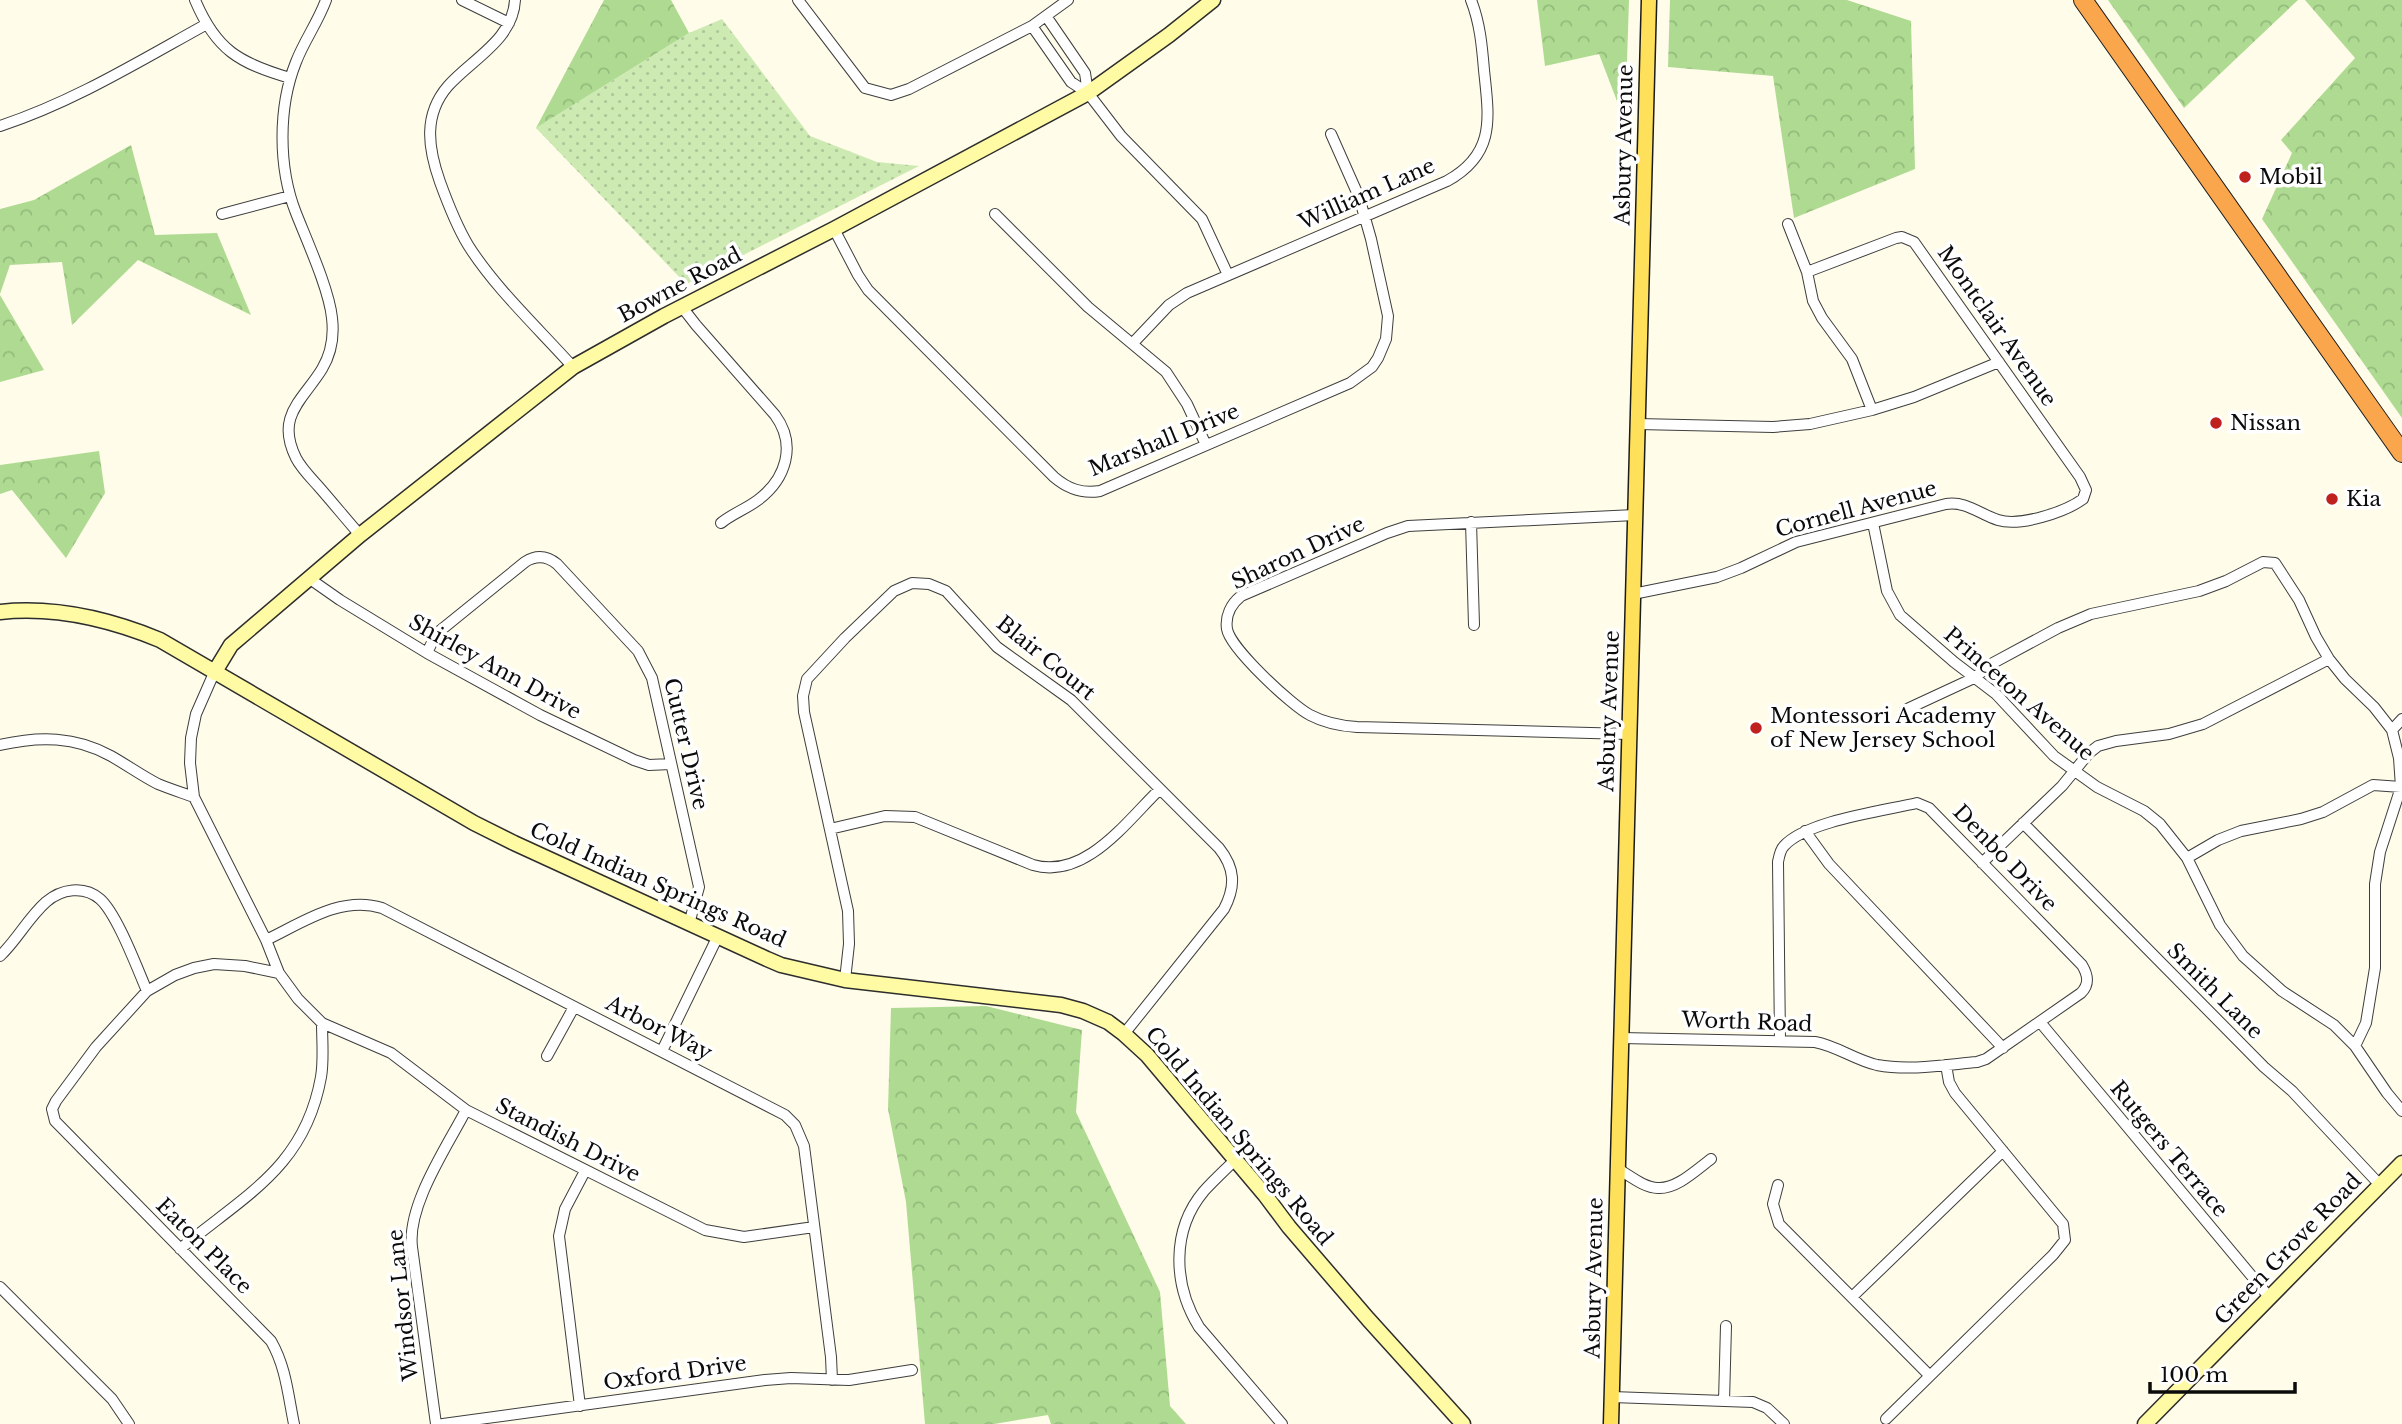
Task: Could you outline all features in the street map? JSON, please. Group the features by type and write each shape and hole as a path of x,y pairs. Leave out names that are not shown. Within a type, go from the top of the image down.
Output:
{"highway":[{"path":"2083,0 2402,453"}],"main road":[{"name":"Asbury Avenue","path":"1611,1424 1648,0"}],"street":[{"path":"195,0 205,25 237,57 258,69 290,78"},
{"path":"326,0 290,78 283,137 290,196 330,305 333,333 323,367 297,400 292,411 289,441 300,465 360,535"},
{"path":"462,0 509,23"},
{"path":"515,0 514,10 501,37 451,83 440,98 431,120 431,154 452,212 469,247 491,276 573,367"},
{"path":"798,0 865,88 891,95 909,89 1032,26 1068,0"},
{"name":"Bowne Road","path":"214,673 231,645 360,535 573,367 1088,93 1213,0"},
{"name":"William Lane","path":"1133,343 1176,300 1458,175 1468,167 1486,139 1489,116 1479,27 1471,0"},
{"path":"1046,16 1085,72 1088,93"},
{"path":"0,126 100,84 205,25"},
{"path":"1032,26 1071,82 1088,93 1121,136 1202,219 1228,275"},
{"name":"Marshall Drive","path":"834,229 868,290 1054,477 1064,485 1081,492 1100,491 1350,383 1372,368 1386,339 1388,316 1359,197 1331,134"},
{"path":"222,214 290,196"},
{"path":"995,214 1088,307 1156,362 1175,383 1206,446"},
{"path":"1788,224 1807,272 1819,314 1852,359 1872,410"},
{"name":"Montclair Avenue","path":"1807,272 1896,238 1914,242 2080,477 2085,493"},
{"path":"682,307 775,415 786,439 787,456 776,483 757,500 721,523"},
{"path":"1638,424 1786,427 1872,410 1914,397 1999,362"},
{"name":"Cornell Avenue","path":"1633,594 1717,577 1796,542 1955,503 1972,507 1997,519 2018,522 2076,504 2083,499 2085,493"},
{"name":"Sharon Drive","path":"1629,734 1357,727 1334,724 1307,713 1287,698 1231,640 1227,620 1231,607 1241,596 1396,529 1418,524 1635,515"},
{"path":"1471,522 1474,625"},
{"name":"Princeton Avenue","path":"1873,523 1887,591 1905,621 2011,709 2054,756 2097,787 2152,817 2173,838 2187,858 2220,925 2244,956 2282,991 2334,1025 2355,1046 2402,1111"},
{"name":"Cutter Drive","path":"427,653 436,634 525,562 534,557 549,559 556,564 643,658 652,678 699,887 689,924"},
{"path":"1905,710 1974,678 1993,663 2091,614 2199,591 2268,562 2275,563 2287,579 2329,659 2392,730 2399,758 2401,787 2377,868 2374,899 2375,968 2366,1023 2355,1046"},
{"name":"Shirley Ann Drive","path":"310,579 427,653 540,715 634,760 649,765 671,764"},
{"name":"Blair Court","path":"845,980 849,944 848,912 804,712 804,687 807,679 825,659 894,591 912,583 929,584 946,591 997,647 1071,700 1226,858 1233,875 1233,886 1224,909 1124,1034"},
{"name":"Cold Indian Springs Road","path":"0,612 61,613 106,621 160,640 474,823 781,965 845,980 1061,1005 1102,1019 1124,1034 1166,1077 1359,1309 1459,1423"},
{"path":"1982,863 2098,746 2169,734 2203,724 2329,659"},
{"path":"180,1249 274,1174 295,1148 311,1116 322,1075 322,1023 298,999 279,973 266,940 194,797 190,763 191,738 196,714 214,673"},
{"path":"2392,730 2402,719"},
{"path":"0,745 28,738 80,743 108,754 159,784 194,797"},
{"path":"2187,858 2218,840 2241,831 2323,812 2373,785 2401,787"},
{"path":"830,829 885,816 915,817 1033,864 1052,868 1064,867 1094,853 1159,790"},
{"name":"Denbo Drive","path":"1805,831 1917,803 1924,804 2082,965 2088,979"},
{"name":"Smith Lane","path":"2023,823 2264,1067 2292,1091 2380,1185"},
{"path":"1780,1041 1778,862 1784,846 1805,831 1829,864 2003,1048"},
{"path":"0,956 53,896 64,891 83,890 104,902 147,990 174,975 214,964 245,966 279,973"},
{"name":"Arbor Way","path":"266,940 335,908 357,904 374,905 778,1110 795,1125 804,1146 830,1343 832,1380"},
{"path":"663,1051 717,937"},
{"name":"Worth Road","path":"1622,1038 1823,1044 1865,1061 1889,1066 1946,1065 1986,1059 2081,993 2088,979"},
{"name":"Eaton Place","path":"147,990 96,1047 56,1101 53,1114 55,1121 271,1340 285,1374 293,1424"},
{"path":"547,1056 575,1007"},
{"name":"Rutgers Terrace","path":"2040,1022 2270,1298"},
{"name":"Standish Drive","path":"322,1023 391,1053 466,1110 694,1226 734,1237 754,1237 814,1227"},
{"path":"1886,1419 2053,1255 2065,1240 2063,1224 1955,1093 1949,1082 1946,1065"},
{"name":"Windsor Lane","path":"436,1424 412,1227 420,1200 466,1110"},
{"path":"1852,1297 2003,1151"},
{"path":"1618,1169 1658,1188 1677,1184 1711,1159"},
{"path":"1235,1160 1203,1192 1185,1226 1180,1245 1180,1281 1190,1312 1199,1327 1282,1424"},
{"name":"Green Grove Road","path":"2145,1424 2402,1163"},
{"path":"580,1406 559,1236 565,1209 585,1171"},
{"path":"1779,1185 1773,1203 1779,1224 1929,1376"},
{"path":"0,1287 112,1399 129,1424"},
{"path":"1724,1401 1726,1326"},
{"name":"Oxford Drive","path":"443,1424 791,1378 849,1380 912,1370"},
{"path":"1612,1397 1760,1404 1784,1424"}],"green space":[{"path":"604,0 671,0 689,33 536,128"},
{"path":"1537,0 1629,0 1625,122 1599,54 1545,66"},
{"path":"1670,0 1847,0 1911,21 1915,169 1794,218 1773,76 1668,67"},
{"path":"2108,0 2298,0 2184,108"},
{"path":"2305,0 2402,0 2402,418 2262,219 2292,153 2281,140 2355,58"},
{"path":"722,19 810,136 877,162 919,166 686,284 536,128 689,33"},
{"path":"131,145 155,235 217,233 251,315 138,260 72,325 62,262 10,265 0,294 0,209 34,200"},
{"path":"0,295 44,370 0,382"},
{"path":"99,451 105,493 66,558 12,490 0,494 0,465"},
{"path":"986,1006 1082,1030 1076,1112 1160,1292 1170,1406 1186,1424 1051,1424 1048,1415 994,1424 925,1424 906,1202 888,1109 891,1008"}],"place":[{"name":"Mobil","path":"2245,177"},
{"name":"Nissan","path":"2216,423"},
{"name":"Kia","path":"2332,499"},
{"name":"Montessori Academy of New Jersey School","path":"1756,728"}]}
